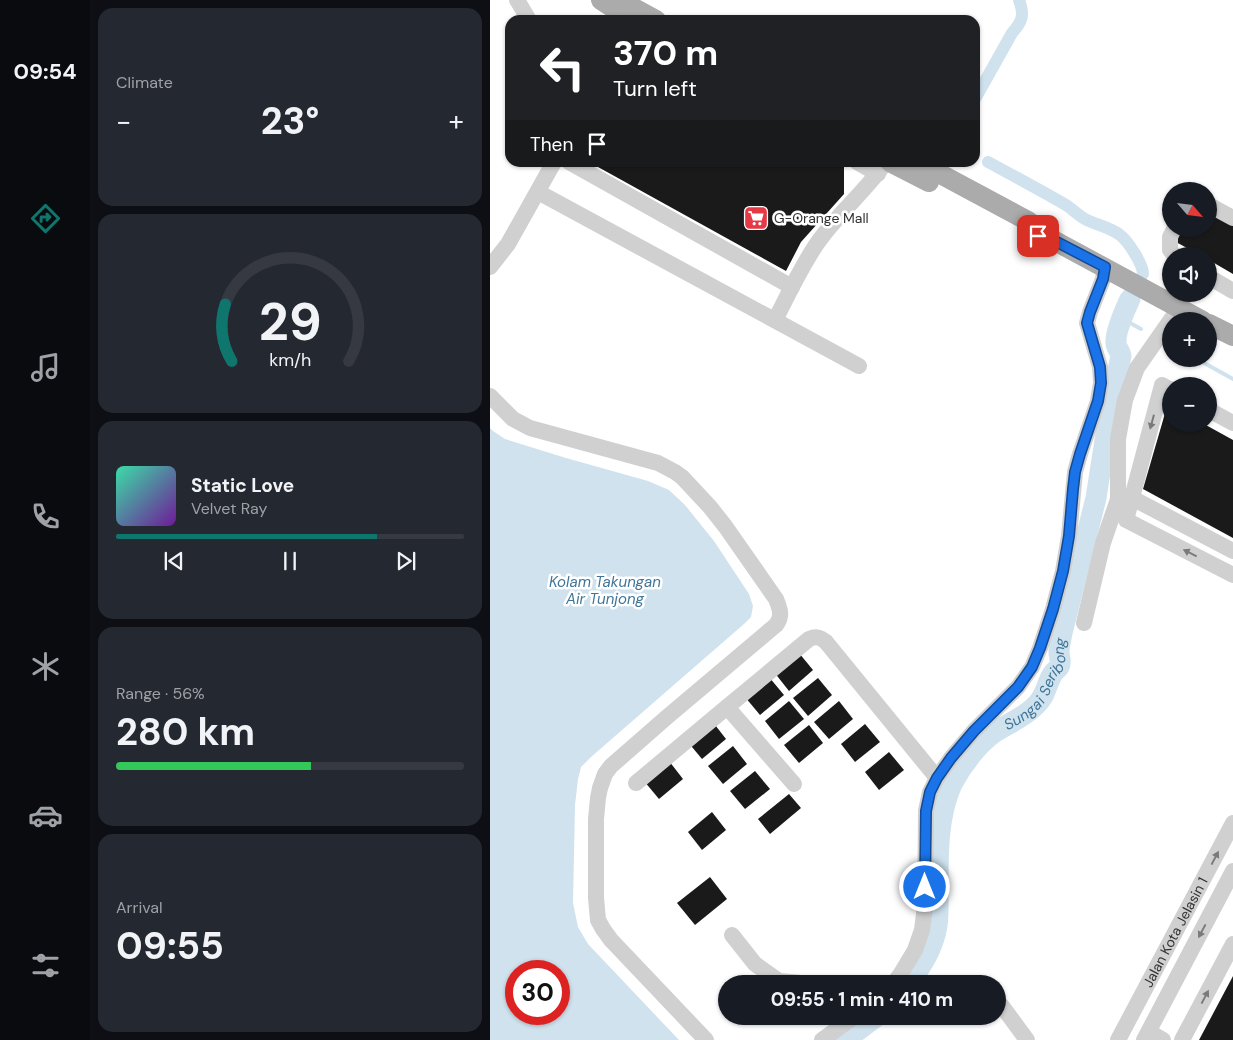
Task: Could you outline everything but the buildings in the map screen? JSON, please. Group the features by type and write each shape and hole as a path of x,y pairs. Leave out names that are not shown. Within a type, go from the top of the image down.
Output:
{"main road":[{"path":"601,0 625,15"},
{"path":"619,0 647,15"},
{"path":"887,167 1038,236 1055,241"},
{"path":"927,167 1028,221 1055,241 1219,331"}],"street":[{"path":"517,0 526,15"},
{"path":"490,267 508,244 551,167"},
{"path":"578,167 792,287"},
{"path":"774,320 816,245 884,167"},
{"path":"538,192 859,366"},
{"path":"1218,210 1233,218"},
{"path":"900,975 915,950 922,930 925,906 926,811 930,792 937,778 974,731 1018,687 1032,667 1053,609 1063,571 1069,536 1075,472 1098,401 1101,383 1100,367 1087,323 1103,279 1105,267"},
{"path":"1217,282 1233,291"},
{"path":"1084,623 1103,544 1118,499 1118,439 1126,400 1137,368 1179,308"},
{"path":"1162,385 1126,520 1233,576"},
{"path":"490,396 513,419 530,428 658,463 682,477 725,526 780,607 780,620 776,625 610,766 602,781 598,798 596,819 596,898 598,920 611,940 706,1040"},
{"path":"1217,414 1233,423"},
{"path":"1132,498 1233,551"},
{"path":"636,783 809,639 814,637 818,637 826,642 937,778"},
{"path":"727,707 794,784"},
{"name":"Jalan Kota Jelasin 1","path":"1118,1040 1233,823"},
{"path":"1152,1037 1229,890 1233,871"},
{"path":"732,935 755,964 771,975"},
{"path":"1182,1040 1233,944"},
{"path":"1006,1011 1027,1040"},
{"path":"822,1040 843,1025"}],"water":[{"name":"Kolam Takungan Air Tunjong","path":"490,428 505,439 648,481 669,490 685,505 714,541 749,594 753,606 751,617 744,624 591,757 581,767 578,779 575,805 573,903 578,927 588,944 679,1040 490,1040"}],"waterway":[{"path":"980,90 1022,18 1019,0"},
{"path":"988,162 1066,205 1085,219 1120,235 1134,253 1141,265 1143,274"},
{"name":"Sungai Seribong","path":"915,975 920,968 936,933 939,837 943,810 952,784 966,762 983,743 995,732 1017,720 1039,702 1050,679 1060,665 1059,650 1062,633 1096,498 1110,408 1121,356 1116,345 1116,336 1130,299"},
{"path":"1121,318 1141,329"},
{"path":"1211,367 1233,379"},
{"name":"Sungai Seribong","path":"845,1040 865,1025"}],"place":[{"name":"G-Orange Mall","path":"756,218"}],"route":[{"path":"925,887 926,811 930,792 951,758 974,731 1018,687 1032,667 1040,648 1063,571 1069,536 1075,472 1098,401 1101,383 1100,367 1087,323 1103,279 1105,267 1055,241 1038,236"}]}
